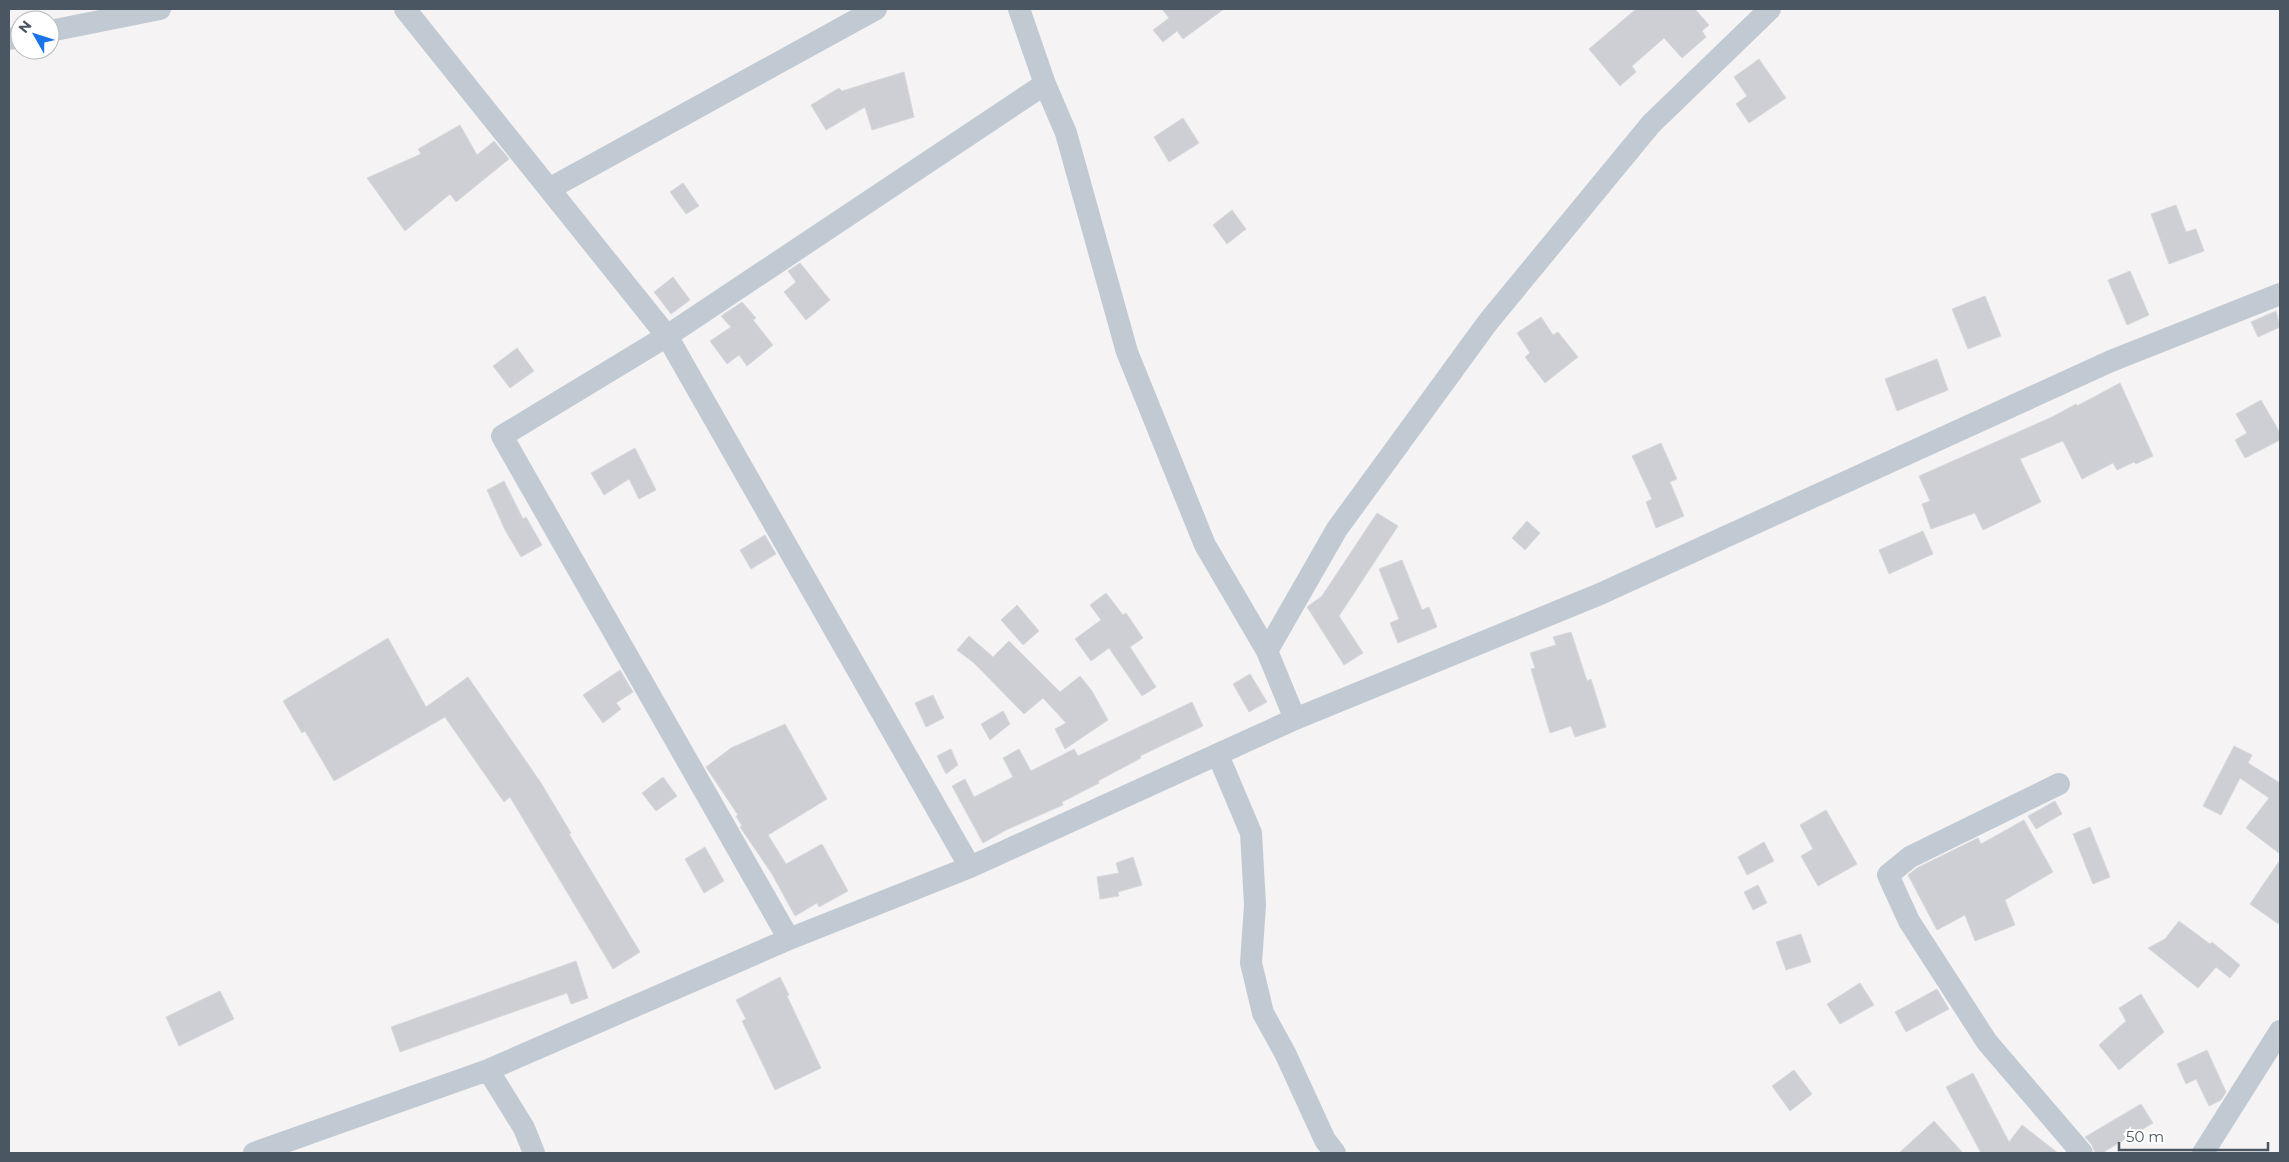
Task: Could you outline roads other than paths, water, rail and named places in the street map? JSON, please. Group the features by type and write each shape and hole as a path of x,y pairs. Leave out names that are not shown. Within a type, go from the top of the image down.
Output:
{"street":[{"path":"60,29 160,9"},
{"path":"405,9 667,336 970,868"},
{"path":"549,189 876,9"},
{"path":"1018,9 1045,84 1066,133 1127,352 1205,545 1267,651 1295,720"},
{"path":"1267,651 1337,529 1488,322 1651,124 1770,9"},
{"path":"789,939 502,436 667,336 1045,84"},
{"path":"254,1153 488,1070 789,939 970,868 1295,720 1600,594 2111,361 2280,294"},
{"path":"1218,755 1251,833 1255,905 1251,963 1263,1013 1285,1053 1325,1140 1335,1153"},
{"path":"2059,784 1910,857 1888,875 1909,921 1987,1042 2082,1153"},
{"path":"2203,1153 2280,1031"},
{"path":"488,1070 524,1128 534,1153"}]}
